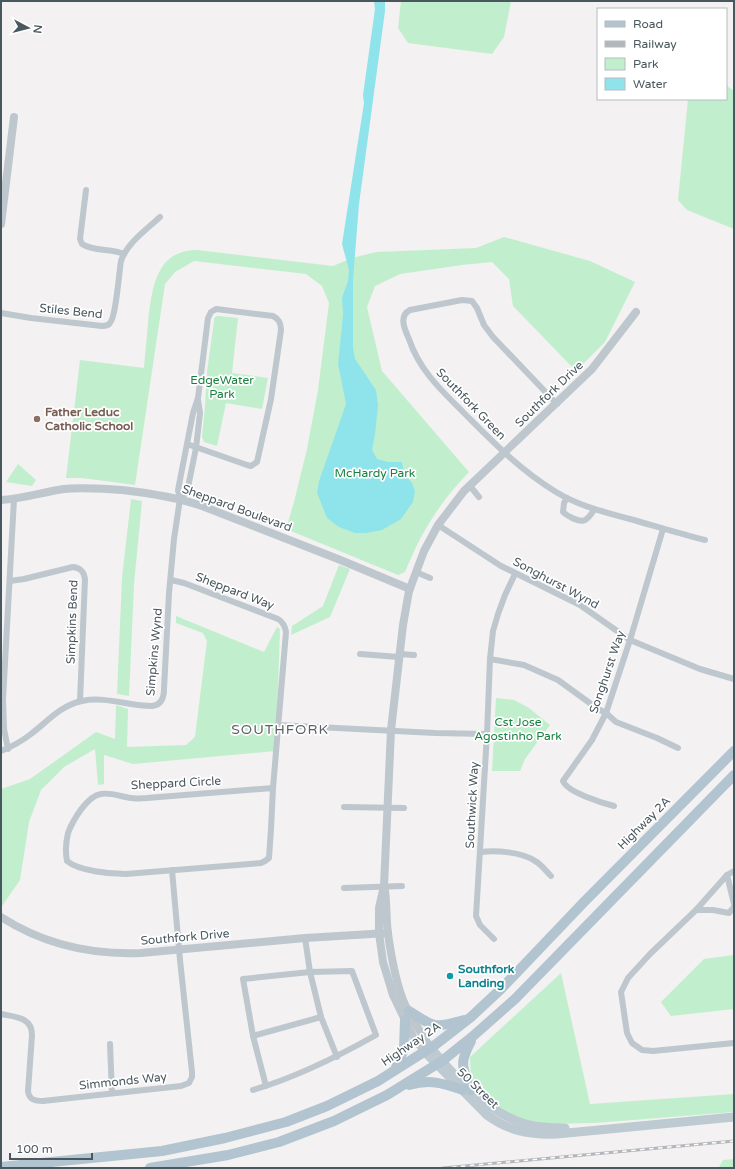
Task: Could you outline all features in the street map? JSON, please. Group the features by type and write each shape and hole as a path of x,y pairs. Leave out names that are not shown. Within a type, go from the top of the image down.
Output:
{"main road":[{"name":"Highway 2A","path":"1,1167 162,1151 225,1138 286,1122 327,1106 378,1081 428,1050 472,1017 734,751"},
{"path":"150,1168 228,1155 279,1142 334,1121 387,1095 439,1063 472,1037 515,998 734,775"},
{"path":"395,1070 404,1049 407,1016 439,1026 472,1017"},
{"path":"398,1089 418,1082 431,1081 467,1090 463,1066 465,1053 472,1037"},
{"name":"50 Street","path":"428,1050 467,1090 487,1115 507,1128 525,1133 540,1135 556,1134 734,1118"}],"street":[{"path":"1,224 5,160 14,117"},
{"path":"86,190 80,239 82,244 86,247 117,251 124,254"},
{"name":"Stiles Bend","path":"1,313 31,318 107,326 113,318 121,261 124,254 127,248 160,217"},
{"name":"Southfork Green","path":"504,453 437,386 423,368 412,348 404,327 403,320 406,312 462,300 472,301 477,308 484,325 493,337 557,404"},
{"path":"187,444 196,448 247,466 251,466 257,462 271,399 281,330 279,320 273,316 220,309 213,310 211,312 208,318 198,398 193,413 178,490 180,498 187,492 196,448 200,413 198,398"},
{"name":"Southfork Drive","path":"428,1050 422,1034 407,1016 393,995 383,962 379,933 379,908 384,886 391,730 404,614 410,589 430,538 464,491 592,369 636,312"},
{"path":"504,453 535,478 556,492 594,510 705,540"},
{"path":"470,486 479,496"},
{"name":"Sheppard Boulevard","path":"1,500 14,499 65,489 86,488 140,492 180,498 331,556 410,589"},
{"name":"Simpkins Wynd","path":"1,751 30,735 63,709 80,701 95,699 152,706 159,704 162,701 174,539 180,498"},
{"path":"568,498 564,503 564,512 567,516 582,521 585,520 594,510"},
{"path":"8,748 4,721 3,699 14,499"},
{"name":"Songhurst Wynd","path":"438,526 515,574 580,605 630,640 700,669 734,679"},
{"name":"Songhurst Way","path":"614,806 584,796 564,785 563,781 592,740 606,713 630,640 663,529"},
{"name":"Simpkins Bend","path":"10,580 24,579 73,567 80,568 84,573 80,701"},
{"path":"416,572 430,578"},
{"name":"Southwick Way","path":"494,939 480,925 476,916 481,852 490,659 493,631 498,614 515,574"},
{"name":"Sheppard Way","path":"171,580 179,581 278,619 284,624 286,632 278,726"},
{"path":"360,654 414,655"},
{"path":"490,659 524,665 558,680 598,709 606,713 616,722 678,748"},
{"path":"278,726 487,734"},
{"name":"Sheppard Circle","path":"273,788 147,798 131,798 104,793 99,794 83,807 72,824 67,838 67,861 76,866 99,872 117,874 261,863 265,861 269,858 270,853 278,726"},
{"path":"344,806 404,808"},
{"path":"481,852 504,852 524,856 536,861 551,876"},
{"path":"172,870 179,950"},
{"path":"734,871 727,875 696,910 650,954 628,978 621,992 627,1033 632,1043 642,1050 734,1043"},
{"path":"696,910 713,910 728,913 734,906 727,875"},
{"name":"Southfork Drive","path":"384,886 387,901 388,933 394,967 407,1016"},
{"path":"344,888 402,886"},
{"name":"Southfork Drive","path":"1,917 53,942 100,953 128,954 305,938 388,933"},
{"path":"305,938 310,972 321,1017 337,1057"},
{"name":"Simmonds Way","path":"1,1014 22,1019 29,1023 31,1027 32,1035 28,1091 30,1098 43,1101 182,1086 189,1083 192,1072 179,950"},
{"path":"253,1090 266,1086 278,1082 337,1057 376,1035 352,971 310,972 243,979 253,1036 266,1086"},
{"path":"253,1036 321,1017"},
{"path":"110,1044 112,1093"}],"green space":[{"path":"401,1 511,1 504,37 492,54 408,43 398,28"},
{"path":"727,86 734,91 734,229 687,210 678,200 688,100 727,100"},
{"name":"McHardy Park","path":"504,237 590,261 635,282 605,342 576,371 513,306 509,279 492,262 400,274 375,286 367,307 382,371 469,472 449,495 424,531 405,572 398,575 286,529 307,449 318,390 329,303 322,286 306,274 194,261 175,272 165,284 135,485 82,478 66,478 80,360 144,368 151,297 154,285 164,264 172,257 183,252 197,250 333,266 352,258 376,252 476,248"},
{"name":"EdgeWater Park","path":"217,316 238,318 232,373 268,378 262,409 226,403 217,446 204,442 202,437 207,372 214,318"},
{"path":"18,464 36,480 32,486 6,482"},
{"path":"131,499 142,501 134,584 129,696 117,694 122,578"},
{"path":"339,565 350,569 330,617 291,635 292,626 323,606"},
{"path":"176,616 264,652 277,627 280,629 276,751 133,764 104,755 104,784 98,785 95,749 64,767 41,790 29,822 20,880 2,906 1,789 30,779 96,732 115,739 116,705 128,709 127,747 186,745 195,737 207,641 203,633 176,623"},
{"name":"Cst Jose Agostinho Park","path":"496,698 514,700 529,708 550,725 525,759 520,771 492,771"},
{"path":"734,955 734,1009 671,1016 661,1002 704,959"},
{"path":"561,973 590,1104 734,1094 734,1112 595,1123 540,1124 501,1113 471,1082 470,1057"},
{"path":"734,1159 734,1168 710,1168 719,1167 723,1160"}],"water":[{"path":"374,1 385,1 385,11 359,204 353,280 353,347 355,359 376,390 378,405 372,450 377,459 388,462 402,462 404,474 412,483 415,491 413,502 401,519 382,530 366,533 355,533 339,527 327,518 317,493 319,481 346,404 338,364 343,315 342,298 348,281 349,270 342,244 364,103 363,95 375,9"}],"railway":[{"path":"443,1168 734,1141"}],"place":[{"name":"Father Leduc Catholic School","path":"37,419"},
{"name":"Southfork Landing","path":"450,976"}],"district":[{"name":"SOUTHFORK","path":"280,729"}]}
